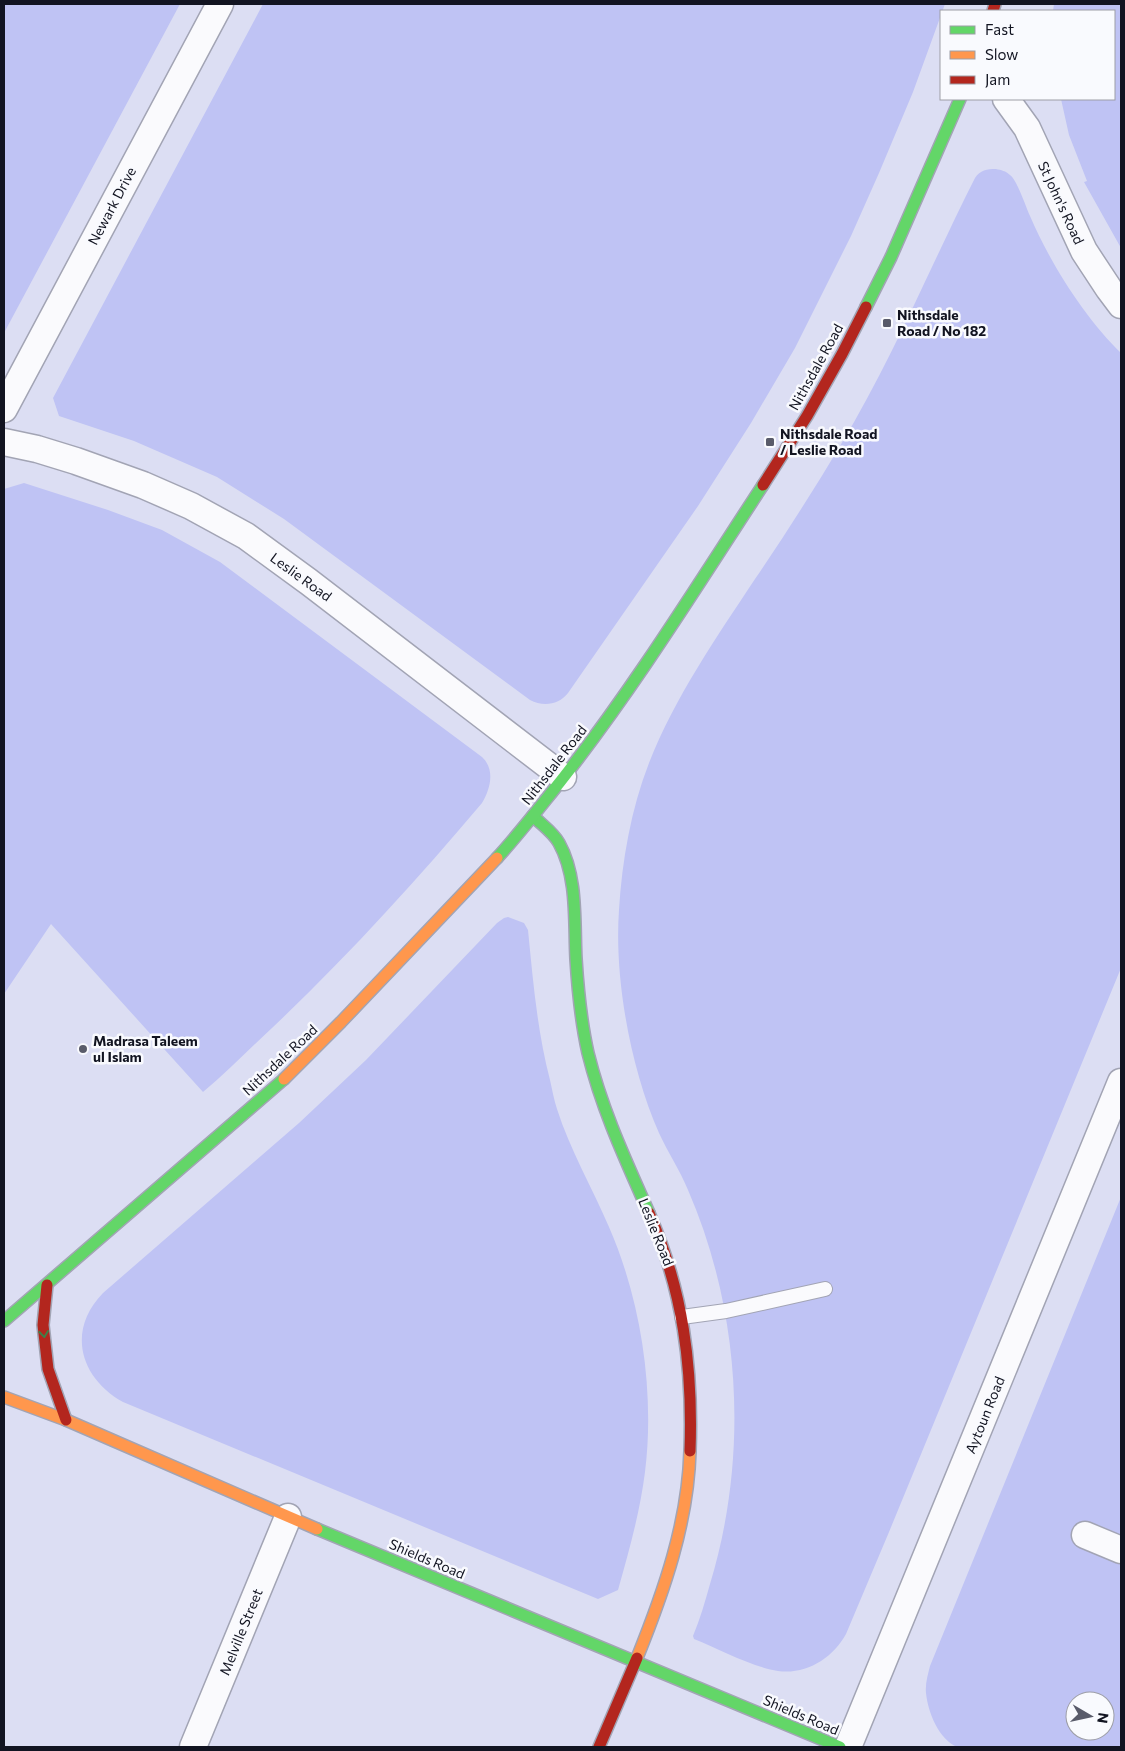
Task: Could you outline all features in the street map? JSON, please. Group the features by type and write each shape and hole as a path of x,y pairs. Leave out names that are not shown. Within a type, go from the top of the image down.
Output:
{"street":[{"name":"Newark Drive","path":"4,409 220,4"},
{"name":"Nithsdale Road","path":"4,1321 203,1150 294,1068 341,1022 485,872 533,816 600,731 641,673 807,416 842,354 891,257 960,100"},
{"name":"St John's Road","path":"1007,100 1027,128 1084,251 1121,305"},
{"name":"Leslie Road","path":"4,442 37,449 76,461 143,485 191,506 246,536 563,777"},
{"name":"Leslie Road","path":"533,816 559,842 566,858 573,904 577,981 584,1031 591,1063 602,1104 657,1229 670,1265 682,1317 691,1389 685,1502 669,1572 655,1612 599,1747"},
{"name":"Aytoun Road","path":"848,1747 1121,1082"},
{"path":"47,1285 43,1325 48,1369 66,1420"},
{"name":"Shields Road","path":"4,1397 66,1420 288,1517 840,1747"},
{"name":"Melville Street","path":"193,1747 288,1517"},
{"path":"1085,1535 1121,1550"}],"lane":[{"path":"682,1317 726,1311 825,1289"}],"shaded area":[{"path":"4,4 180,4 4,333"},
{"path":"263,4 945,4 943,10 940,10 940,18 913,92 879,173 851,236 795,348 751,423 698,506 568,693 560,700 550,704 540,704 530,700 284,519 217,477 134,441 59,416 53,398"},
{"path":"1054,4 1121,4 1121,248 1084,182 1087,181 1069,135 1061,100 1115,100 1115,10 1053,10"},
{"path":"996,169 1005,172 1013,178 1038,234 1058,271 1094,323 1121,353 1121,968 846,1634 834,1650 818,1663 799,1670 778,1671 757,1666 694,1639 693,1636 706,1597 722,1535 730,1486 734,1435 734,1385 729,1335 719,1285 706,1237 685,1183 659,1133 649,1108 640,1081 627,1024 619,965 618,937 620,892 625,854 637,798 649,763 671,715 711,646 809,496 859,413 894,347 975,178 984,170"},
{"path":"24,483 108,510 162,530 220,562 482,757 489,767 488,791 482,803 432,861 327,974 221,1077 203,1092 51,924 4,994 4,489"},
{"path":"508,917 524,923 528,930 539,1024 555,1102 568,1139 620,1255 630,1285 643,1347 648,1410 648,1441 640,1502 618,1590 598,1599 123,1402 108,1392 96,1380 83,1352 82,1337 85,1322 92,1307 103,1293 299,1123 366,1060 497,923"},
{"path":"1121,1197 1121,1747 957,1747 940,1732 932,1717 927,1701 927,1679 930,1666"}],"traffic: fast":[{"path":"866,307 891,257 960,100"},
{"path":"497,858 560,782 614,710 763,485"},
{"path":"533,816 557,839 565,856 574,900 579,995 588,1053 607,1115 649,1213"},
{"path":"4,1321 284,1079"},
{"path":"317,1529 840,1747"}],"traffic: slow":[{"path":"284,1079 497,858"},
{"path":"4,1397 66,1420 317,1529"},
{"path":"637,1658 673,1556 685,1504 690,1451"}],"traffic: jam":[{"path":"993,10 995,4"},
{"path":"763,485 807,416 866,307"},
{"path":"649,1213 670,1271 683,1329 690,1389 690,1451"},
{"path":"47,1285 43,1325 48,1369 66,1420"},
{"path":"599,1747 637,1658"}],"place":[{"name":"Nithsdale Road / No 182","path":"887,323"},
{"name":"Nithsdale Road / Leslie Road","path":"770,442"},
{"name":"Madrasa Taleem ul Islam","path":"83,1049"}]}
